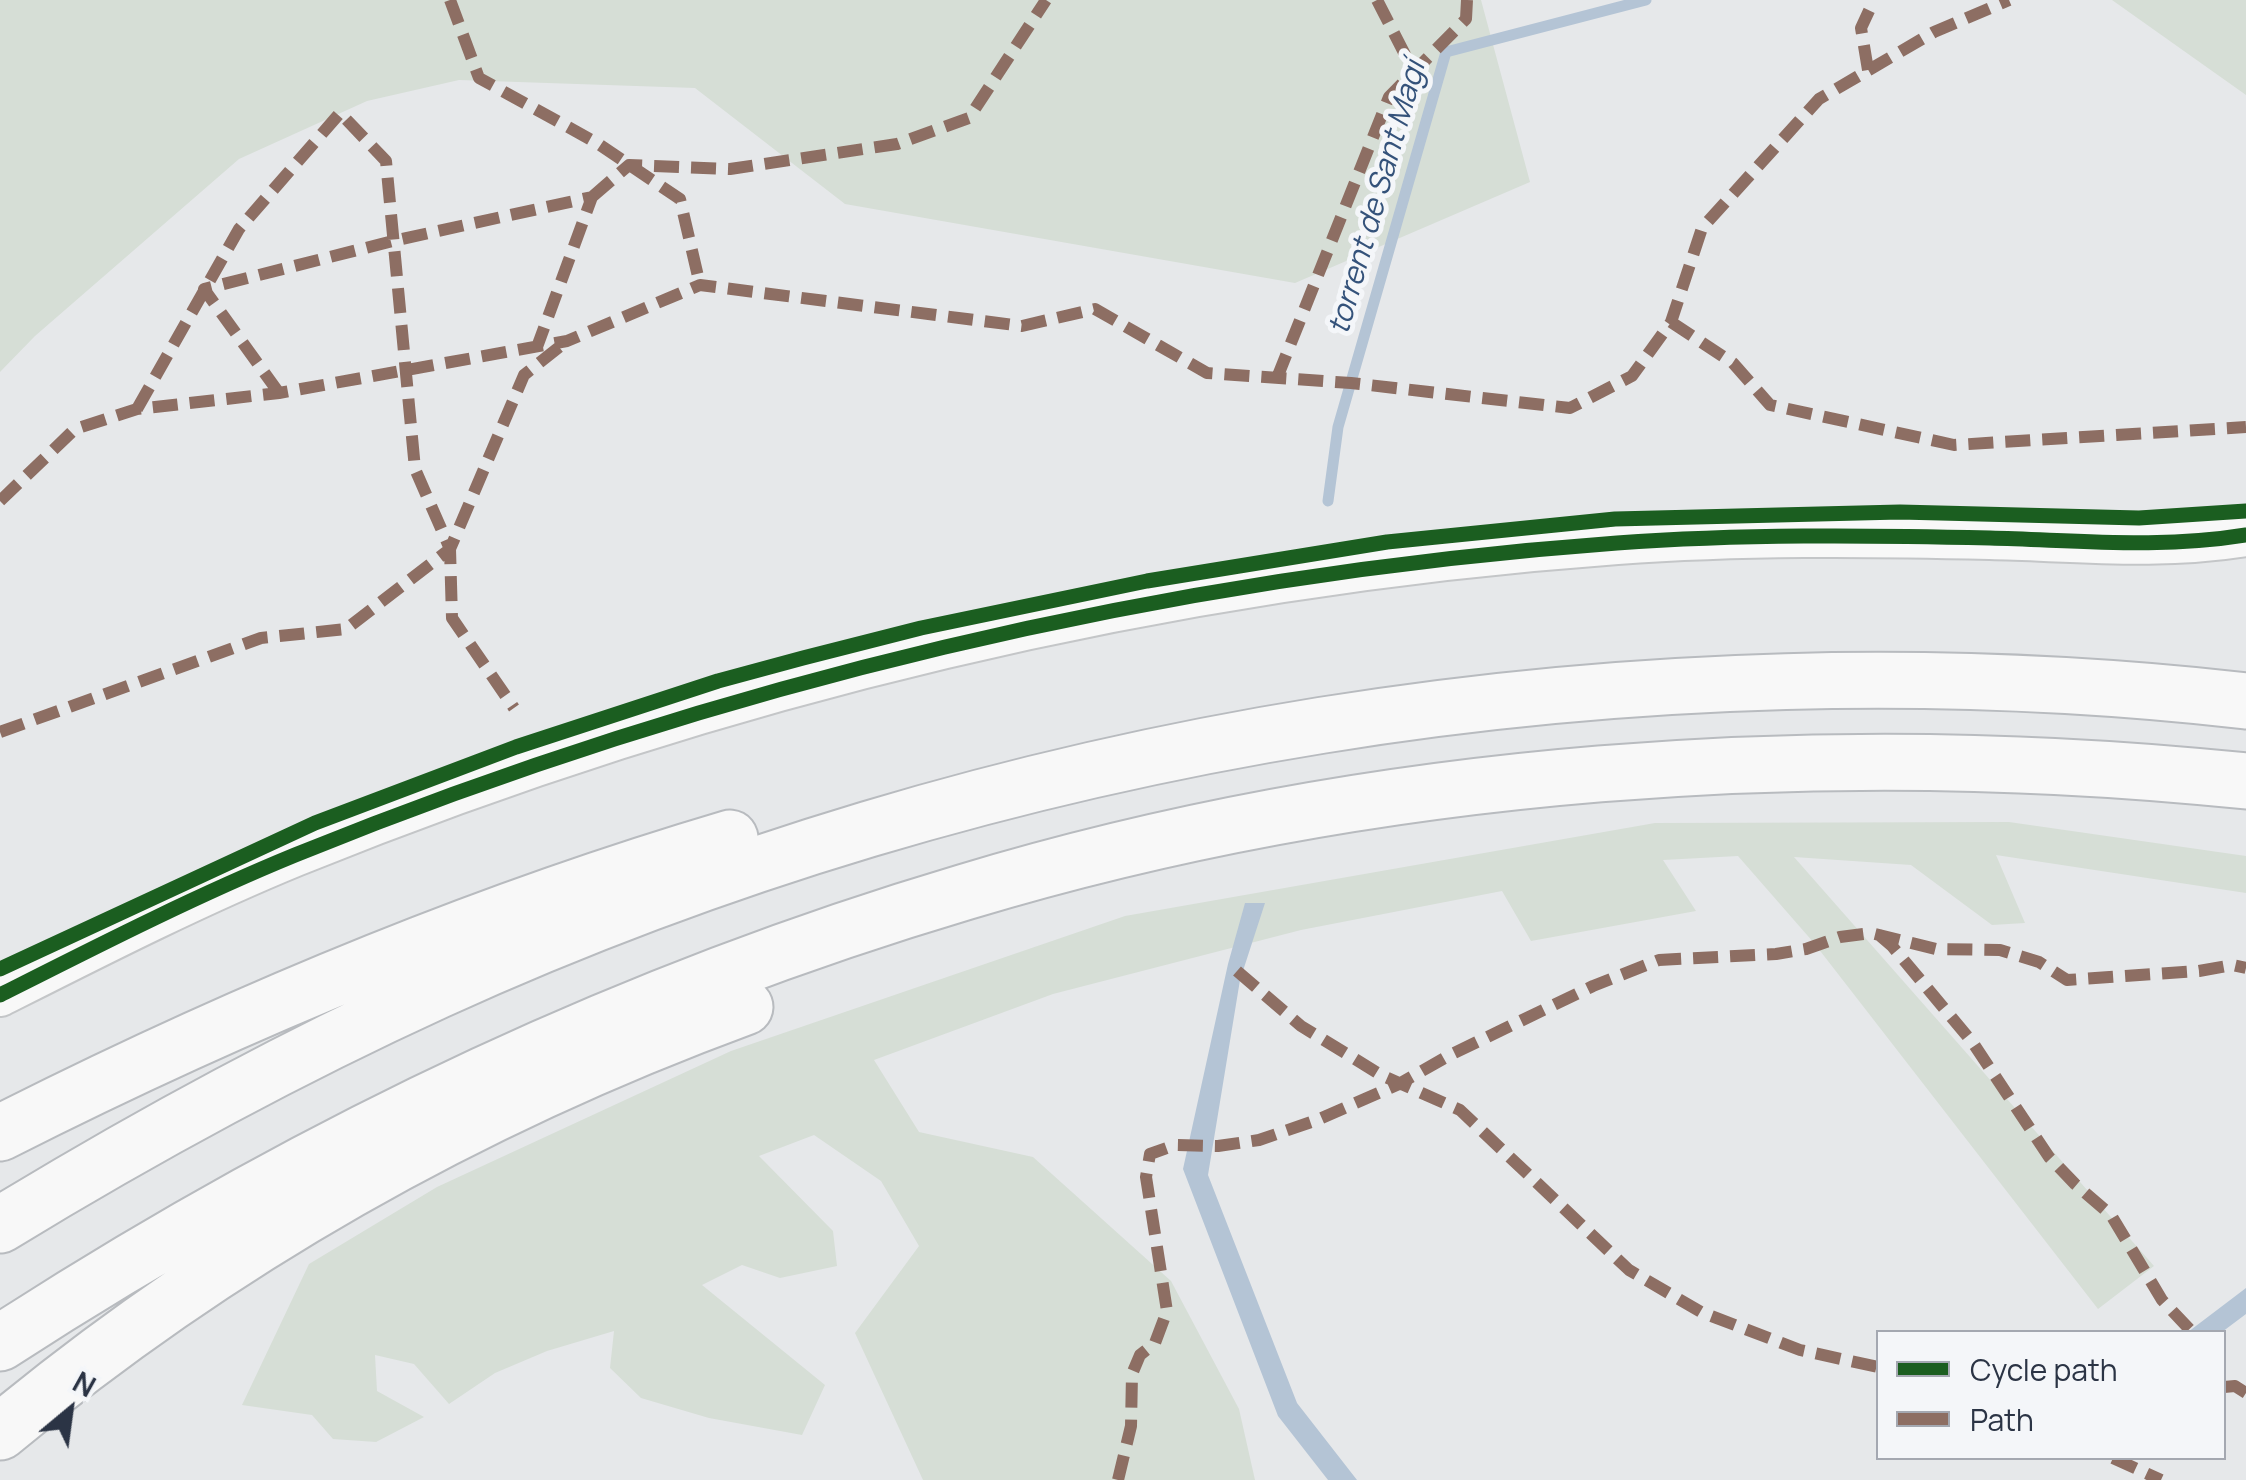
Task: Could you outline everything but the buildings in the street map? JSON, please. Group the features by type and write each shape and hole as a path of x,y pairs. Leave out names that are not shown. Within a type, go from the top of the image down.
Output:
{"highway":[{"path":"0,1225 186,1116 354,1030 529,952 710,883 892,824 1078,775 1246,740 1456,708 1650,690 1840,682 2034,684 2246,700"},
{"path":"0,1133 228,1026 453,934 620,873 893,790 1069,743 1246,707 1456,708"},
{"path":"0,1343 212,1212 416,1105 592,1026 787,952 964,892 1152,844 1415,796 1630,771 1917,761 2109,768 2246,780"},
{"path":"0,1432 174,1298 323,1204 474,1122 702,1024 894,952 1063,900 1252,857 1438,826 1630,771"}],"street":[{"path":"0,995 288,858 569,754 741,700 1048,624 1273,582 1415,563 1620,543 1756,536 2159,543 2246,535"}],"shaded area":[{"path":"0,0 1481,0 1530,182 1295,283 845,204 695,88 459,80 367,101 239,159 35,336 0,372"},
{"path":"2112,0 2246,0 2246,95"},
{"path":"2009,822 2246,856 2246,893 1996,855 2025,923 1992,925 1911,865 1794,857 2154,1266 2098,1309 1814,943 1738,856 1663,860 1696,911 1531,941 1502,891 1301,930 1053,994 874,1060 919,1132 1033,1157 1171,1281 1239,1409 1255,1480 923,1480 855,1333 919,1246 881,1181 814,1135 759,1156 833,1231 837,1266 780,1278 742,1265 702,1285 825,1385 802,1435 709,1418 641,1398 610,1368 614,1331 547,1351 495,1373 449,1404 414,1364 375,1355 377,1391 424,1417 376,1442 333,1439 312,1415 242,1405 309,1264 437,1187 731,1051 1125,916 1655,823"}],"water":[{"path":"1245,903 1265,903 1240,980 1208,1175 1297,1403 1357,1480 1328,1480 1278,1416 1183,1169"},
{"path":"2246,1288 2246,1314 2225,1330 2191,1330"}],"waterway":[{"name":"torrent de Sant Magí","path":"1328,501 1338,427 1446,52 1646,0"}],"marked path":[{"path":"450,0 479,78 597,143 680,199 700,285"},
{"path":"592,197 629,165 730,169 897,144 969,118 1046,0"},
{"path":"1377,0 1414,72"},
{"path":"1277,378 1389,97 1466,19 1467,0"},
{"path":"1868,70 1861,28 1874,0"},
{"path":"0,501 75,429 137,409 279,393 567,341 700,285 1022,326 1095,309 1207,373 1351,383 1570,408 1632,376 1671,322 1702,228 1819,99 1934,32 2009,0"},
{"path":"137,409 239,229 340,113 386,161 415,469 450,549 452,618 514,708"},
{"path":"279,393 204,289 393,241 592,197 537,347"},
{"path":"1671,322 1733,363 1770,405 1954,445 2246,427"},
{"path":"0,732 261,638 346,629 450,549 524,375 563,344"},
{"path":"1118,1480 1131,1426 1132,1374 1140,1355 1155,1343 1167,1311 1146,1177 1150,1154 1175,1145 1218,1146 1259,1140 1317,1120 1399,1084 1593,986 1659,960 1776,954 1871,933 1936,949 2000,950 2039,962 2067,980 2233,965 2246,968"},
{"path":"1878,934 1973,1043 2049,1157 2111,1215 2162,1300 2190,1330"},
{"path":"1237,971 1301,1026 1381,1075 1460,1110 1629,1270 1701,1312 1800,1350 1876,1367"},
{"path":"2226,1387 2235,1386 2246,1393"},
{"path":"2117,1460 2161,1480"}],"cycle path":[{"path":"0,969 315,823 516,747 718,681 803,658 921,628 1147,581 1387,542 1615,519 1900,512 2139,518 2246,511"},
{"path":"0,995 258,871 454,794 615,739 779,690 944,647 1111,611 1447,559 1617,543 1850,536 2150,543 2246,535"}]}
